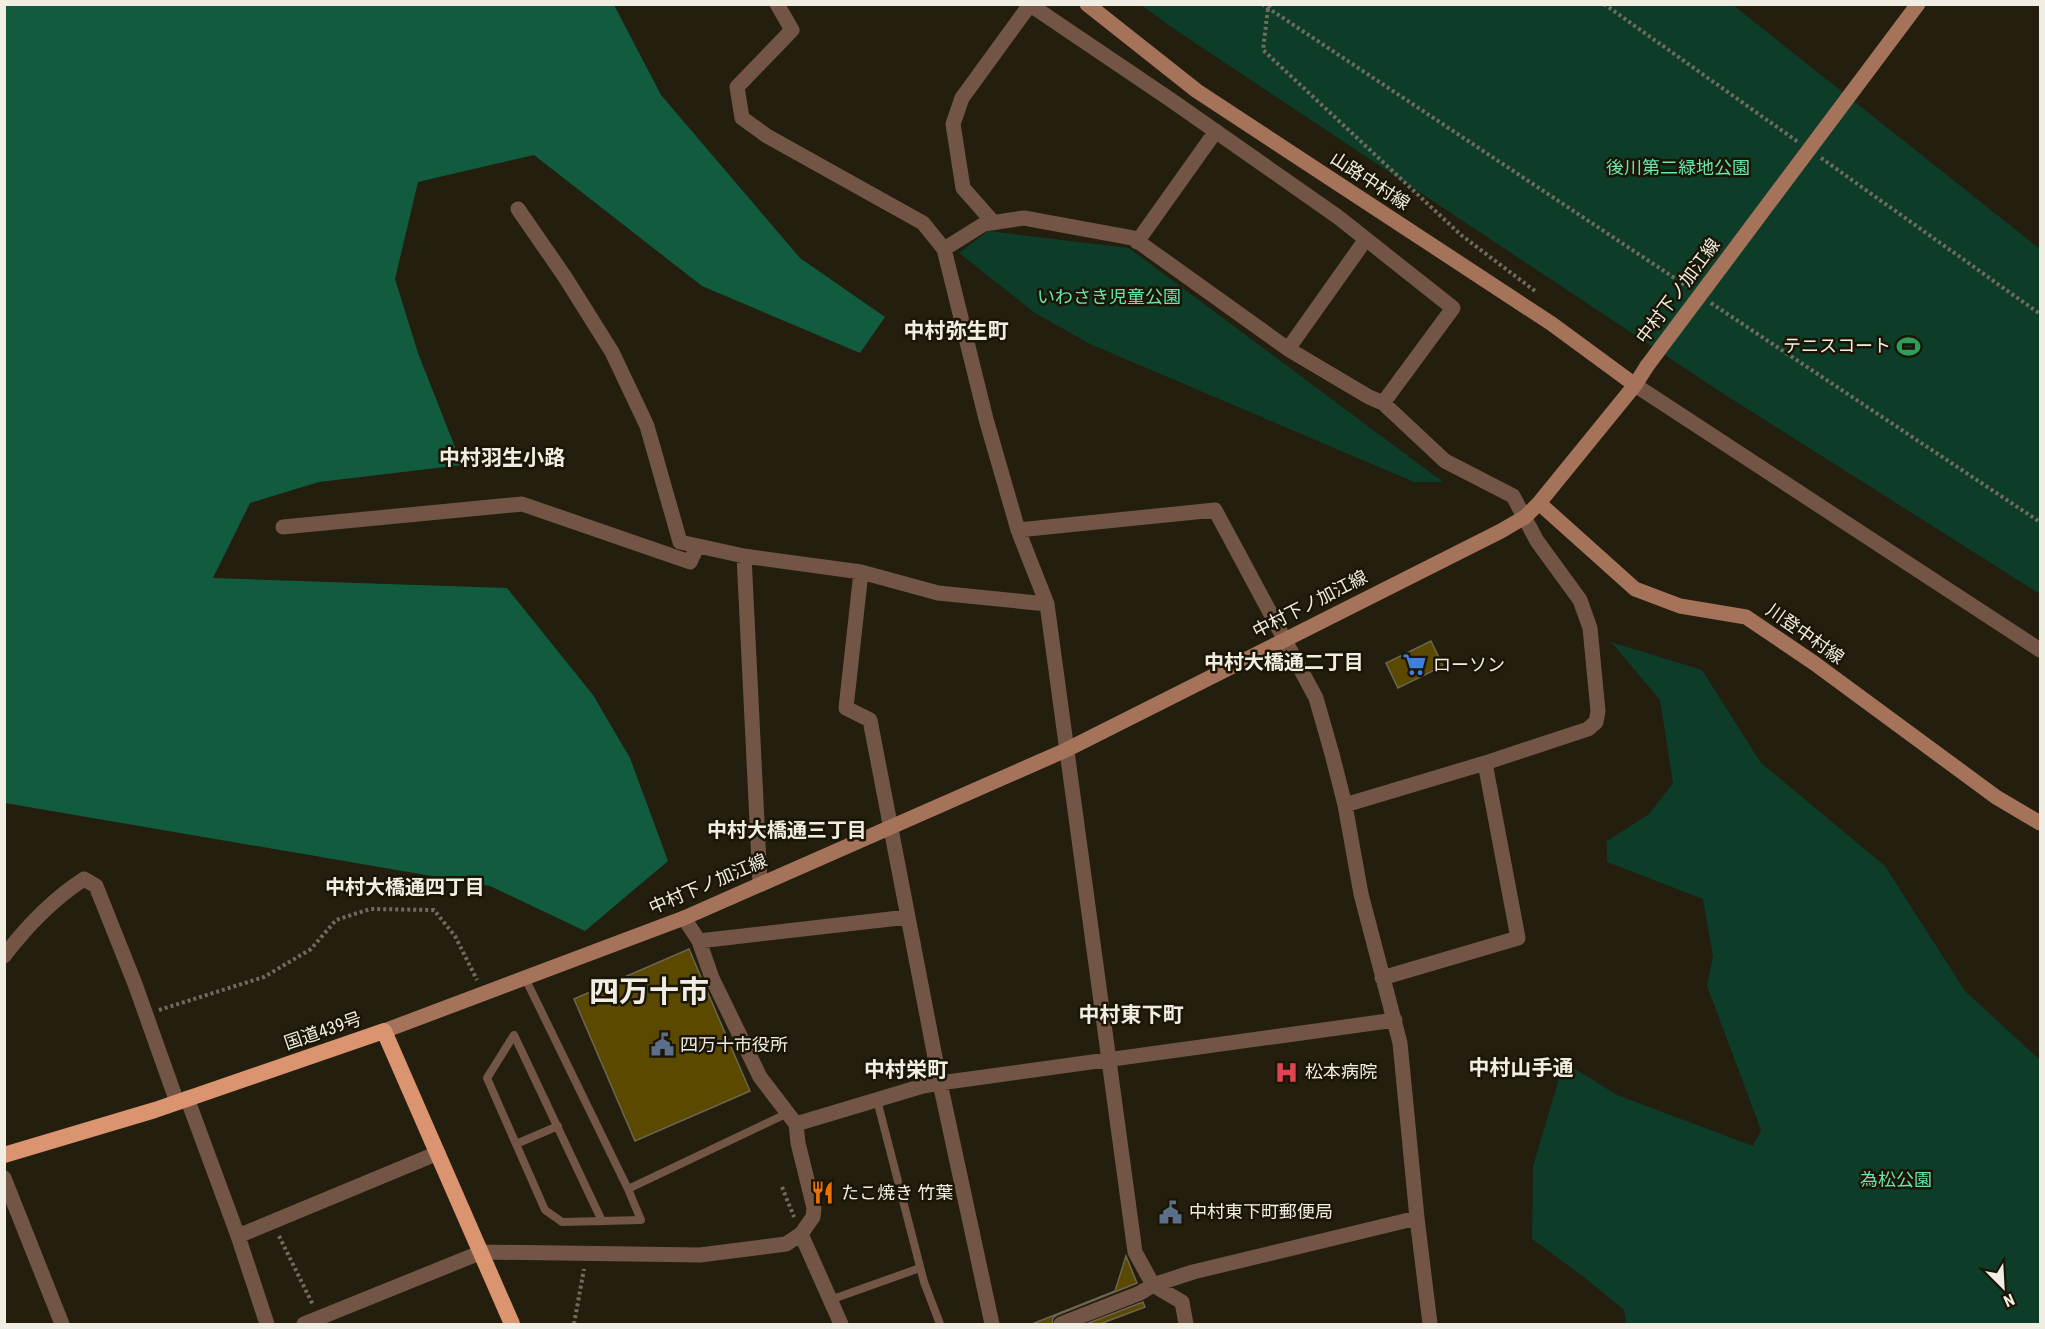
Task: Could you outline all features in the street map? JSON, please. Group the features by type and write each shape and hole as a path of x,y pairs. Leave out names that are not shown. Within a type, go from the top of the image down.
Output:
{"highway":[{"name":"国道439号","path":"4,1155 182,1100 384,1031 512,1324"}],"main road":[{"name":"山路中村線","path":"1086,4 1197,91 1542,318 1635,385"},
{"name":"中村下ノ加江線","path":"384,1031 684,918 1066,750 1525,517 1635,385 1918,4"},
{"name":"川登中村線","path":"1539,503 1635,589 1680,606 1746,617 1814,663 1996,797 2040,823"}],"street":[{"path":"777,4 792,30 737,87 742,118 767,136 923,223 944,249 986,419 1018,530 1047,604 1135,1252 1153,1286 1182,1302 1186,1324"},
{"path":"993,222 963,188 953,124 962,98 1029,5 1216,131 1338,217 1453,308 1383,403"},
{"path":"1137,242 1216,131"},
{"path":"518,209 566,277 612,352 647,426 680,542 744,556 861,572 938,593 1047,604"},
{"path":"944,249 984,224 1024,218 1133,238 1288,349 1383,403 1445,460 1512,496 1537,541 1580,600 1590,628 1598,711 1596,722 1588,729 1345,805"},
{"path":"1288,349 1366,239"},
{"path":"1635,385 2040,650"},
{"path":"283,527 522,504 690,562 697,547"},
{"path":"1018,530 1215,510 1285,638 1316,698 1345,805 1361,894 1400,1043 1430,1324"},
{"path":"744,556 760,883"},
{"path":"861,572 846,708 870,720 940,1083 992,1324"},
{"path":"1382,978 1518,938 1485,763"},
{"path":"4,956 25,929 67,890 84,879 96,886 146,1015 238,1236 267,1324"},
{"path":"699,941 908,917"},
{"path":"304,1324 482,1252 700,1255 786,1244 801,1234 813,1216 814,1208 792,1119 760,1077 712,978 699,941 684,918"},
{"path":"792,1119 940,1083 1395,1020"},
{"path":"238,1236 438,1153"},
{"path":"4,1178 62,1324"},
{"path":"1061,1324 1193,1272 1417,1218"},
{"path":"801,1234 841,1324"}],"lane":[{"path":"525,978 641,1220 602,1221 562,1222 545,1210 488,1078 514,1035 602,1221"},
{"path":"877,1100 920,1268 940,1324"},
{"path":"628,1189 792,1119"},
{"path":"516,1144 558,1126"},
{"path":"830,1300 920,1268"}],"path":[{"path":"1262,4 1269,6 1694,292"},
{"path":"1269,6 1263,51 1461,235 1537,292"},
{"path":"1704,298 2040,522"},
{"path":"146,1015 264,976 311,949 336,920 370,909 434,910 455,936 484,994"},
{"path":"782,1187 801,1234"},
{"path":"273,1222 319,1318"},
{"path":"574,1324 586,1252"}],"green space":[{"path":"4,5 614,5 661,95 800,258 885,317 860,353 702,286 534,155 418,182 395,279 418,353 462,465 319,482 250,503 213,578 507,588 593,695 630,758 668,861 585,931 490,886 5,803"},
{"name":"後川第二緑地公園","path":"1141,5 1733,5 2040,249 2040,594 1719,391"},
{"name":"いわさき児童公園","path":"988,231 1129,248 1443,482 1414,482 1090,344 1035,313 959,253"},
{"name":"為松公園","path":"1611,642 1702,670 1761,763 1885,866 1965,991 2040,1060 2040,1324 1626,1324 1624,1310 1532,1239 1533,1166 1564,1062 1617,1095 1753,1146 1761,1130 1707,986 1713,956 1703,899 1607,862 1607,841 1649,814 1673,783 1660,700"}],"building":[{"name":"ローソン","path":"1431,641 1443,666 1398,688 1386,663"},
{"name":"四万十市役所","path":"689,949 750,1091 635,1141 574,999"},
{"path":"1126,1256 1137,1283 1057,1315 1053,1318 1052,1324 1032,1324 1115,1291"},
{"path":"1143,1302 1145,1307 1100,1324 1086,1324"}],"place":[{"name":"テニスコート","path":"1909,346"},
{"name":"ローソン","path":"1415,665"},
{"name":"四万十市役所","path":"662,1045"},
{"name":"松本病院","path":"1287,1072"},
{"name":"たこ焼き 竹葉","path":"823,1193"},
{"name":"中村東下町郵便局","path":"1171,1212"}],"district":[{"name":"中村弥生町","path":"956,331"},
{"name":"中村羽生小路","path":"502,458"},
{"name":"中村大橋通二丁目","path":"1284,662"},
{"name":"中村大橋通三丁目","path":"787,830"},
{"name":"中村大橋通四丁目","path":"405,887"},
{"name":"四万十市","path":"649,992"},
{"name":"中村東下町","path":"1131,1015"},
{"name":"中村山手通","path":"1521,1068"},
{"name":"中村栄町","path":"906,1070"}]}
